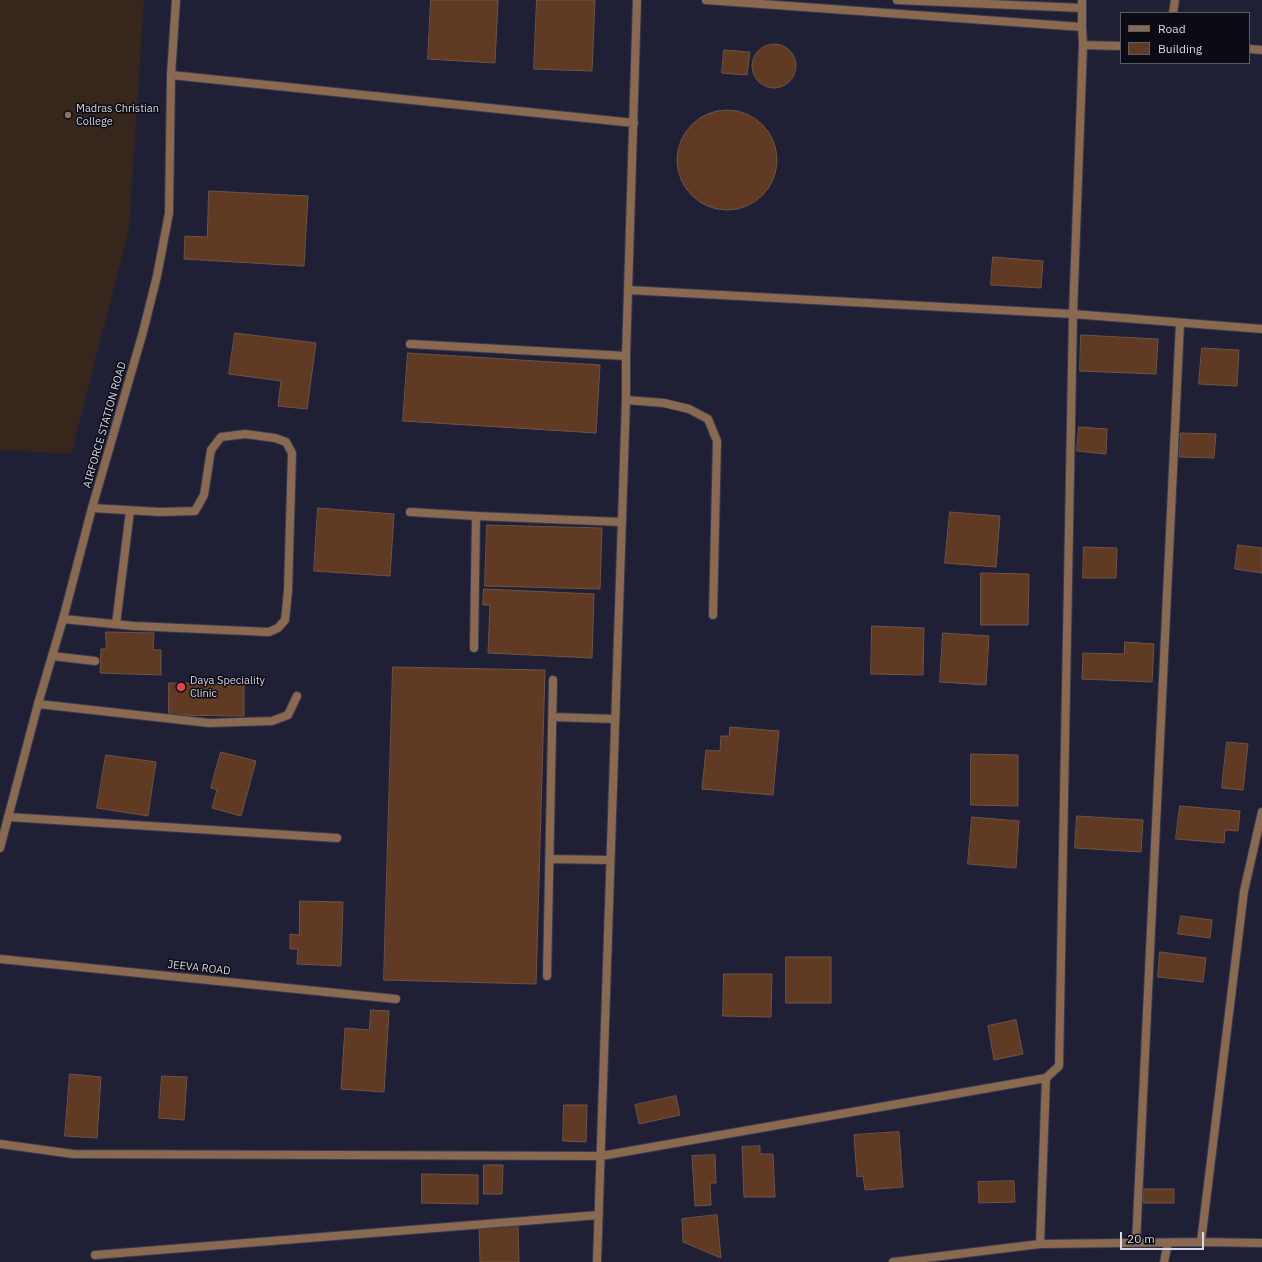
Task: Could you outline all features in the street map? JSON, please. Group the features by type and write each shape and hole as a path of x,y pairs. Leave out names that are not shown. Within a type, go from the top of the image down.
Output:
{"street":[{"name":"AIRFORCE STATION ROAD","path":"0,848 38,704 63,619 92,508 143,332 157,276 169,213 171,75 176,0"},
{"path":"598,1262 626,400 626,356 637,0"},
{"path":"706,0 1082,27"},
{"path":"0,1144 73,1154 601,1156 1046,1078 1059,1066 1073,314 1083,45 1082,4 897,0"},
{"path":"1174,0 1174,12"},
{"path":"1083,45 1120,46"},
{"path":"1250,49 1262,50"},
{"path":"171,75 634,123"},
{"path":"628,290 1073,314 1262,329"},
{"path":"1136,1243 1180,323"},
{"path":"410,344 626,356"},
{"path":"626,400 664,403 689,409 708,419 717,441 713,615"},
{"path":"63,619 116,624 269,632 278,628 284,620 288,591 292,453 286,442 274,438 245,434 220,437 211,450 204,495 195,512 130,511 92,508"},
{"path":"116,624 130,511"},
{"path":"410,512 621,522"},
{"path":"474,648 476,516"},
{"path":"52,656 95,662"},
{"path":"547,976 553,680"},
{"path":"38,704 209,723 235,723 272,720 288,715 297,696"},
{"path":"553,717 615,719"},
{"path":"1201,1242 1244,891 1262,812"},
{"path":"8,817 337,838"},
{"path":"550,859 610,860"},
{"name":"JEEVA ROAD","path":"0,959 396,999"},
{"path":"1040,1244 1046,1078"},
{"path":"95,1254 599,1215"},
{"path":"893,1262 1040,1244 1201,1242 1262,1243"},
{"path":"1164,1262 1168,1243"}],"shaded area":[{"name":"Madras Christian College","path":"0,0 144,0 129,230 71,454 0,450"}],"building":[{"path":"431,0 498,0 495,63 428,59"},
{"path":"537,0 595,0 592,71 534,69"},
{"path":"770,44 778,44 790,50 796,62 796,70 790,82 778,88 770,88 758,82 752,70 752,62 758,50"},
{"path":"724,50 750,52 747,75 722,73"},
{"path":"717,110 737,110 746,113 763,124 774,141 777,150 777,170 774,179 763,196 746,207 737,210 717,210 699,202 691,196 685,188 677,170 677,150 685,132 691,124 699,118"},
{"path":"209,191 308,196 304,266 184,259 185,236 207,237"},
{"path":"993,257 1043,261 1041,288 991,285"},
{"path":"235,333 316,343 307,409 278,406 281,381 229,374"},
{"path":"1081,335 1158,339 1156,374 1080,371"},
{"path":"1202,348 1239,350 1237,386 1199,384"},
{"path":"408,353 600,365 596,433 403,421"},
{"path":"1079,427 1107,429 1106,454 1077,451"},
{"path":"1181,433 1216,434 1214,458 1180,457"},
{"path":"318,508 394,514 390,576 314,571"},
{"path":"950,512 1000,516 996,567 945,563"},
{"path":"487,525 602,528 600,589 485,586"},
{"path":"1238,545 1262,548 1262,573 1235,569"},
{"path":"1084,547 1117,548 1116,578 1083,578"},
{"path":"981,573 1029,574 1028,625 981,625"},
{"path":"484,589 594,594 592,658 488,653 490,605 483,605"},
{"path":"872,626 924,628 923,675 871,674"},
{"path":"106,632 154,633 153,650 161,650 161,675 100,673 101,649 106,649"},
{"path":"943,633 989,636 986,685 940,682"},
{"path":"1125,642 1154,644 1152,682 1082,679 1083,653 1124,654"},
{"path":"393,667 545,670 536,984 384,980"},
{"path":"169,683 244,684 244,716 169,715"},
{"path":"730,727 779,731 773,795 702,789 706,750 720,751 721,736 729,736"},
{"path":"1227,742 1248,744 1243,790 1222,788"},
{"path":"221,752 256,761 241,816 212,808 217,790 211,788"},
{"path":"971,754 1018,755 1018,806 971,805"},
{"path":"106,755 156,762 148,816 97,808"},
{"path":"1180,806 1240,811 1238,831 1225,830 1224,843 1176,839"},
{"path":"1077,816 1143,820 1141,852 1075,848"},
{"path":"972,817 1019,821 1016,868 968,864"},
{"path":"300,901 343,902 341,966 297,964 298,949 290,949 290,934 299,935"},
{"path":"1181,916 1212,920 1210,938 1178,934"},
{"path":"1160,952 1206,958 1203,982 1158,977"},
{"path":"786,957 831,957 831,1003 786,1003"},
{"path":"724,974 772,974 771,1017 723,1016"},
{"path":"371,1010 389,1011 384,1092 341,1089 345,1028 369,1030"},
{"path":"1016,1020 1023,1054 994,1060 988,1026"},
{"path":"70,1074 101,1077 97,1138 65,1136"},
{"path":"162,1076 187,1077 184,1120 159,1118"},
{"path":"676,1096 680,1115 639,1124 635,1105"},
{"path":"564,1105 587,1105 586,1142 563,1141"},
{"path":"899,1132 903,1187 865,1190 863,1176 857,1177 854,1135"},
{"path":"760,1146 760,1154 773,1154 775,1197 744,1197 742,1147"},
{"path":"715,1155 716,1183 710,1183 711,1205 695,1206 692,1156"},
{"path":"484,1165 503,1165 502,1194 484,1194"},
{"path":"422,1174 478,1175 478,1204 422,1203"},
{"path":"1014,1181 1015,1202 979,1203 978,1182"},
{"path":"1144,1189 1174,1189 1174,1203 1144,1203"},
{"path":"717,1215 721,1258 683,1242 682,1219"},
{"path":"518,1224 519,1262 480,1262 479,1225"}],"place":[{"name":"Madras Christian College","path":"68,115"},
{"name":"Daya Speciality Clinic","path":"181,687"}]}
